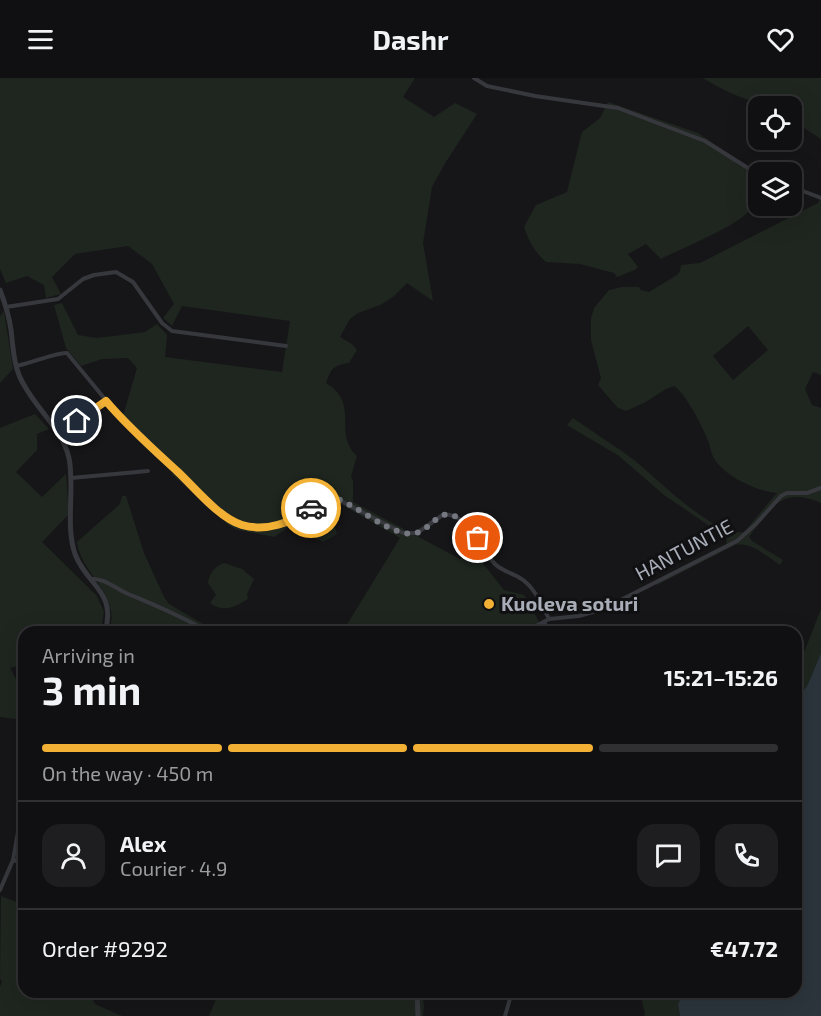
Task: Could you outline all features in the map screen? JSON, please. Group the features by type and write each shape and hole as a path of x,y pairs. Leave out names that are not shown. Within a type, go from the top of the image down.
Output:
{"street":[{"path":"474,78 487,86 535,96 609,105 705,141 748,168"},
{"path":"802,191 821,198"},
{"path":"6,307 58,299 83,279 117,272 133,282 162,323 172,331 286,346"},
{"path":"0,290 6,307 16,366 28,393 58,434 68,454 74,546 81,564 108,607 106,626"},
{"path":"16,366 34,363 61,352 70,355 106,401 149,447 231,520 251,526 272,526 294,519 322,500 333,497 403,533 417,533 437,517 450,514 463,521 471,529 495,564 518,576 530,586 548,626"},
{"path":"58,434 106,401"},
{"path":"70,478 148,471"},
{"name":"HANTUNTIE","path":"547,621 579,616 603,609 737,541 781,496 788,493 807,493 821,488"},
{"path":"92,579 103,581 173,612 198,626"},
{"path":"537,626 547,621"},
{"path":"0,890 13,860 18,832"},
{"path":"13,860 18,861"},
{"path":"417,998 418,1016"},
{"path":"505,1016 510,998"}],"shaded area":[{"path":"0,78 415,78 403,97 434,117 455,103 477,114 432,187 423,243 433,301 407,283 393,297 350,319 340,337 357,350 349,363 333,368 326,383 342,400 347,437 350,447 357,456 351,476 353,502 460,559 474,552 504,590 524,595 541,626 346,626 400,538 339,503 328,501 274,537 238,530 230,526 172,474 176,467 123,416 137,368 128,358 102,359 81,366 66,348 54,305 62,303 78,335 97,338 145,332 157,324 167,335 165,357 282,372 290,321 182,306 172,326 163,318 174,304 152,264 128,246 75,254 52,277 61,294 46,298 44,285 27,276 6,283 0,269"},
{"path":"703,78 821,78 821,139 802,127 802,96 748,96 748,100"},
{"path":"608,102 698,133 748,166 748,212 719,231 661,259 646,244 628,254 638,267 617,277 614,273 580,264 546,262 533,246 524,227 536,205 567,192 582,132 600,118"},
{"path":"821,197 821,375 813,372 805,389 812,405 821,408 821,503 808,498 787,498 771,509 749,537 783,560 780,565 753,548 735,545 657,585 654,581 726,544 727,538 664,495 619,456 567,425 573,418 634,460 687,505 718,526 744,532 777,493 761,490 743,482 720,466 714,458 693,410 674,386 626,411 618,408 598,385 601,378 591,340 591,318 594,308 609,290 639,287 649,292 677,275 681,265 700,263 792,216 802,216 802,211 818,203","holes":["748,326 768,350 733,380 713,356"]},
{"path":"4,311 13,369 0,383 0,316"},
{"path":"35,414 49,429 37,434 37,450 16,472 42,497 66,474 68,515 42,542 97,596 104,612 102,626 18,626 18,666 10,668 18,683 18,719 0,717 0,428"},
{"path":"122,496 126,496 144,553 164,597 169,604 206,626 111,624 108,602 85,563 77,542 120,504"},
{"path":"327,516 334,524 337,534 323,542 315,537 313,528"},
{"path":"224,563 242,569 254,579 247,594 248,599 234,606 220,608 210,603 216,595 208,583 213,571"},
{"path":"821,609 821,653 802,693 802,657"},
{"path":"821,653 821,1016 680,1016 678,1004 681,998 802,998 802,693"},
{"path":"1,896 18,903 18,998 92,998 95,1004 122,1016 0,1016 2,982 0,978"},
{"path":"216,998 423,998 424,1005 423,1016 209,1016"},
{"path":"641,998 681,998 678,1005 680,1016 644,1016"}],"way so far":[{"path":"311,508 328,497 338,498 397,531 410,534 417,533 437,517 450,514 463,521 478,538"}],"place":[{"name":"Kuoleva soturi","path":"489,604"}],"route":[{"path":"77,421 106,401 149,447 203,497 231,520 241,525 272,526 294,519 311,508"}]}
